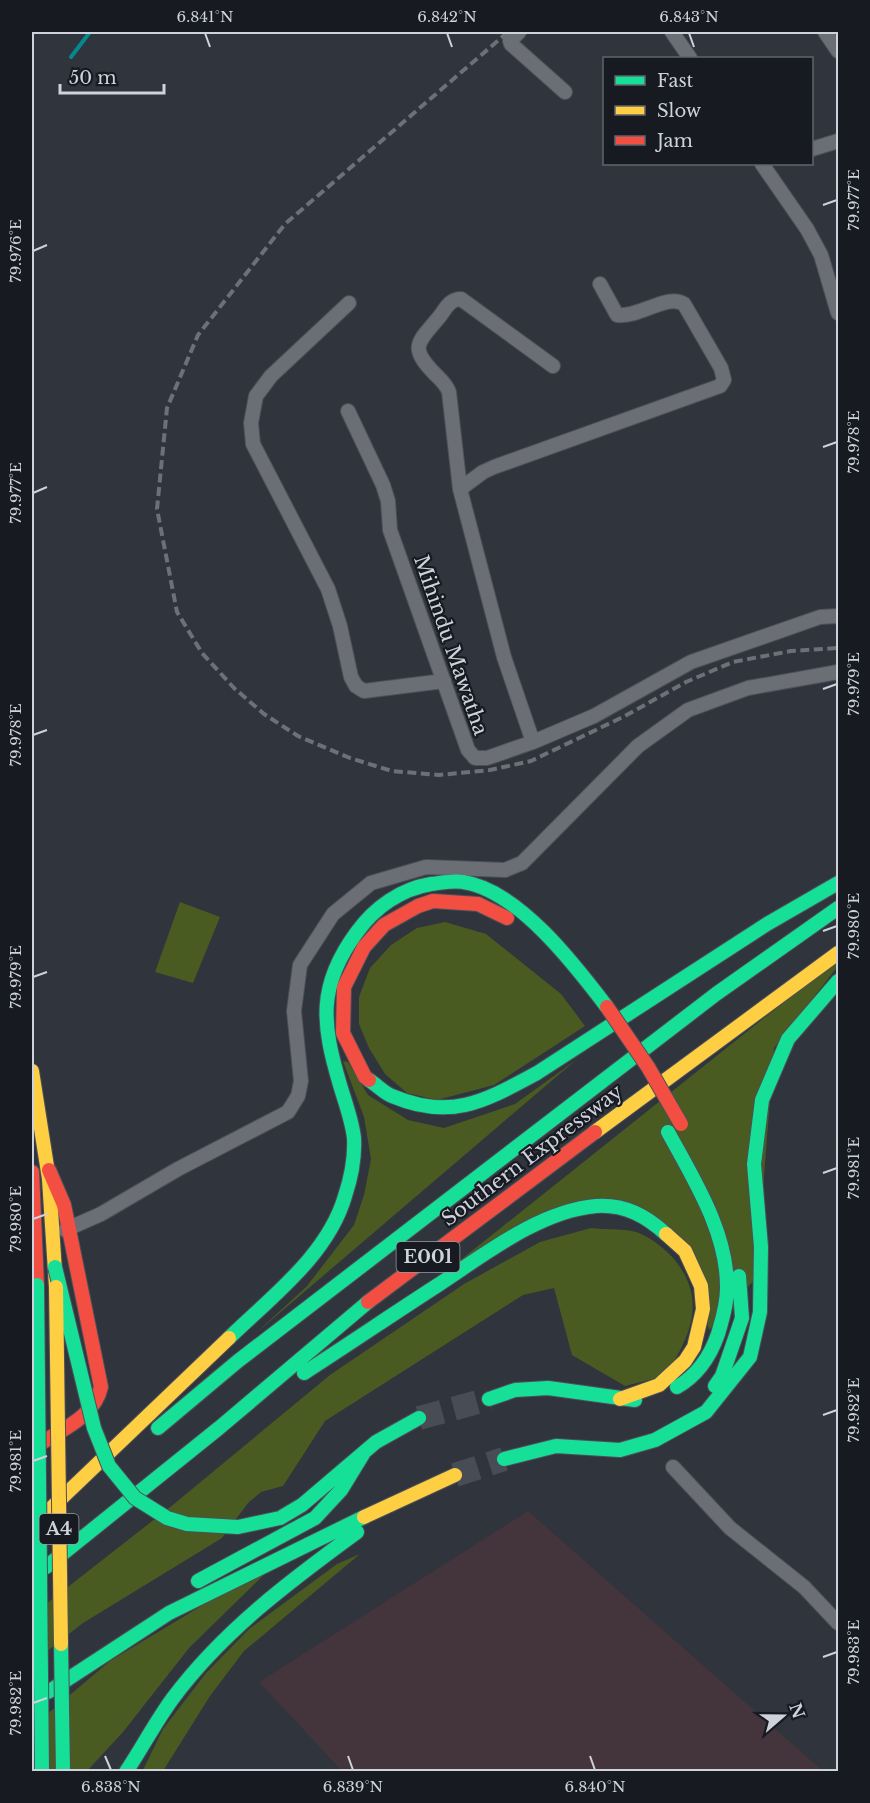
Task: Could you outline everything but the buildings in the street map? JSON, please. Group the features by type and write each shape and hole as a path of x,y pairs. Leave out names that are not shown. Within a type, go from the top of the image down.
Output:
{"highway":[{"path":"32,1527 142,1424 313,1256 339,1213 349,1189 354,1135 328,1045 324,1016 331,975 344,949 369,915 397,896 424,885 463,881 480,886 520,910 578,967 648,1067 684,1129"},
{"path":"517,927 509,919 478,904 433,901 418,906 384,925 364,947 344,987 343,1033 365,1077 391,1096 438,1109 465,1106 497,1095 537,1073 767,924 838,884"},
{"name":"Southern Expressway","path":"148,1436 238,1362 698,1008 838,908"},
{"name":"Southern Expressway","path":"32,1579 219,1428 373,1298 838,953"},
{"path":"504,1459 556,1446 620,1450 655,1440 706,1412 750,1357 760,1312 761,1247 754,1164 762,1100 788,1039 838,981"},
{"path":"594,1016 651,1102"},
{"name":"A4","path":"32,1071 49,1170 55,1234 63,1772"},
{"path":"489,1399 515,1390 548,1388 636,1400 680,1386 705,1364 723,1317 728,1282 716,1228 698,1187 665,1127"},
{"path":"32,1448 84,1414 98,1401 100,1395 100,1375 64,1205 49,1170"},
{"name":"A4","path":"32,1172 37,1285 42,1772"},
{"path":"667,1434 706,1397 722,1376 742,1318 737,1251 715,1191"},
{"path":"219,1428 522,1230 575,1210 598,1206 626,1209 649,1219 685,1251 701,1286 703,1309 694,1347 685,1361 659,1385 620,1399"},
{"path":"55,1267 94,1428 109,1466 135,1498 167,1518 187,1524 238,1527 280,1518 302,1505 376,1442 419,1418"},
{"path":"32,1533 130,1451"},
{"path":"185,1588 315,1518 341,1490 363,1454"},
{"path":"32,1704 169,1613 387,1505 454,1475"},
{"path":"126,1772 173,1698 225,1638 285,1585 370,1523 387,1505"},
{"path":"32,1687 73,1657"}],"street":[{"path":"519,32 510,44 565,92"},
{"path":"672,32 689,57"},
{"path":"825,32 838,51"},
{"path":"813,150 838,141"},
{"path":"762,165 807,229 821,255 838,313"},
{"path":"460,489 494,467 720,386 724,376 721,368 684,304 678,300 670,300 644,311 624,316 618,315 600,284"},
{"path":"533,742 504,657 460,489 447,385 419,356 418,349 422,337 451,302 461,299 553,366"},
{"path":"350,303 271,376 256,396 251,423 253,444 328,589 340,626 351,676 356,686 364,692 444,681"},
{"name":"Mihindu Mawatha","path":"348,411 383,485 388,501 390,530 468,750 475,758 487,758 533,742 594,716 691,662 820,617 838,616"},
{"path":"55,1234 101,1214 178,1169 288,1112 298,1096 301,1081 294,1011 300,965 333,914 371,882 426,867 505,870 522,863 638,746 688,710 748,688 838,672"},
{"path":"673,1467 730,1528 804,1587 838,1623"}],"shaded area":[{"path":"528,1511 823,1771 342,1771 259,1682"}],"green space":[{"path":"180,902 220,917 193,983 155,972"},
{"path":"445,922 486,934 561,994 585,1026 494,1085 437,1100 407,1093 385,1074 369,1048 359,1024 359,997 370,968 391,945 417,928"},
{"path":"838,959 838,966 774,1048 756,1278 709,1330 685,1244 602,1202 438,1278"},
{"path":"576,1060 255,1334 307,1286 354,1225 364,1195 371,1159 364,1117 343,1061 348,1062 368,1095 408,1120 444,1128 515,1104"},
{"path":"591,1228 631,1231 646,1236 674,1259 684,1274 693,1304 692,1318 682,1347 665,1376 625,1386 572,1355 554,1288 523,1295 325,1421 283,1486 261,1492 248,1503 222,1538 83,1623 32,1663 32,1615 174,1504 330,1375 464,1284 540,1242"},
{"path":"360,1554 244,1651 210,1696 163,1771 142,1772 163,1729 206,1673 249,1629 337,1564"},
{"path":"281,1558 189,1648 123,1732 87,1771 32,1771 32,1727 110,1661"}],"waterway":[{"path":"71,57 90,32"}],"tunnel":[{"path":"419,1418 489,1399"},
{"path":"455,1475 504,1459"}],"railway":[{"path":"508,32 285,224 198,335 167,408 157,509 177,612 202,653 234,688 264,714 298,736 350,758 392,771 439,775 490,770 531,761 625,716 686,682 733,662 791,651 838,648"}],"traffic: fast":[{"path":"229,1338 280,1291 312,1256 326,1237 345,1196 352,1167 354,1138 329,1043 327,1024 329,988 344,952 364,923 380,907 420,886 459,881 484,888 504,899 544,932 607,1007"},
{"path":"369,1080 392,1096 432,1107 467,1104 501,1092 537,1073 767,924 838,883"},
{"path":"158,1428 238,1361 716,994 838,908"},
{"path":"504,1459 556,1446 620,1450 655,1440 706,1412 750,1357 760,1312 761,1247 754,1164 762,1100 788,1039 838,981"},
{"path":"668,1132 708,1207 716,1227 726,1268 727,1289 723,1318 711,1350 697,1371 677,1387"},
{"path":"304,1373 493,1248 554,1216 596,1206 616,1207 634,1212 666,1234"},
{"path":"55,1267 94,1428 109,1466 135,1498 167,1518 187,1524 238,1527 280,1518"},
{"path":"715,1386 722,1376 742,1318 739,1276"},
{"path":"37,1285 42,1772"},
{"path":"46,1567 219,1428 368,1302"},
{"path":"489,1399 515,1390 548,1388 635,1400"},
{"path":"280,1518 302,1505 376,1442 419,1418"},
{"path":"198,1581 315,1518 341,1490 363,1454"},
{"path":"48,1692 169,1613 364,1517"},
{"path":"126,1772 173,1698 213,1651 283,1588 357,1532"},
{"path":"61,1644 63,1772"}],"traffic: slow":[{"path":"595,1132 838,953"},
{"path":"32,1071 49,1179 56,1287"},
{"path":"620,1399 659,1385 685,1361 694,1347 703,1309 701,1286 685,1251 666,1234"},
{"path":"56,1287 61,1644"},
{"path":"46,1513 229,1338"},
{"path":"364,1517 455,1475"}],"traffic: jam":[{"path":"369,1080 365,1077 343,1033 344,987 364,947 384,925 418,906 433,901 478,904 507,918"},
{"path":"607,1007 648,1067 681,1124"},
{"path":"368,1302 595,1132"},
{"path":"43,1442 86,1413 98,1397 101,1387 64,1205 49,1170"},
{"path":"32,1172 37,1285"}]}
